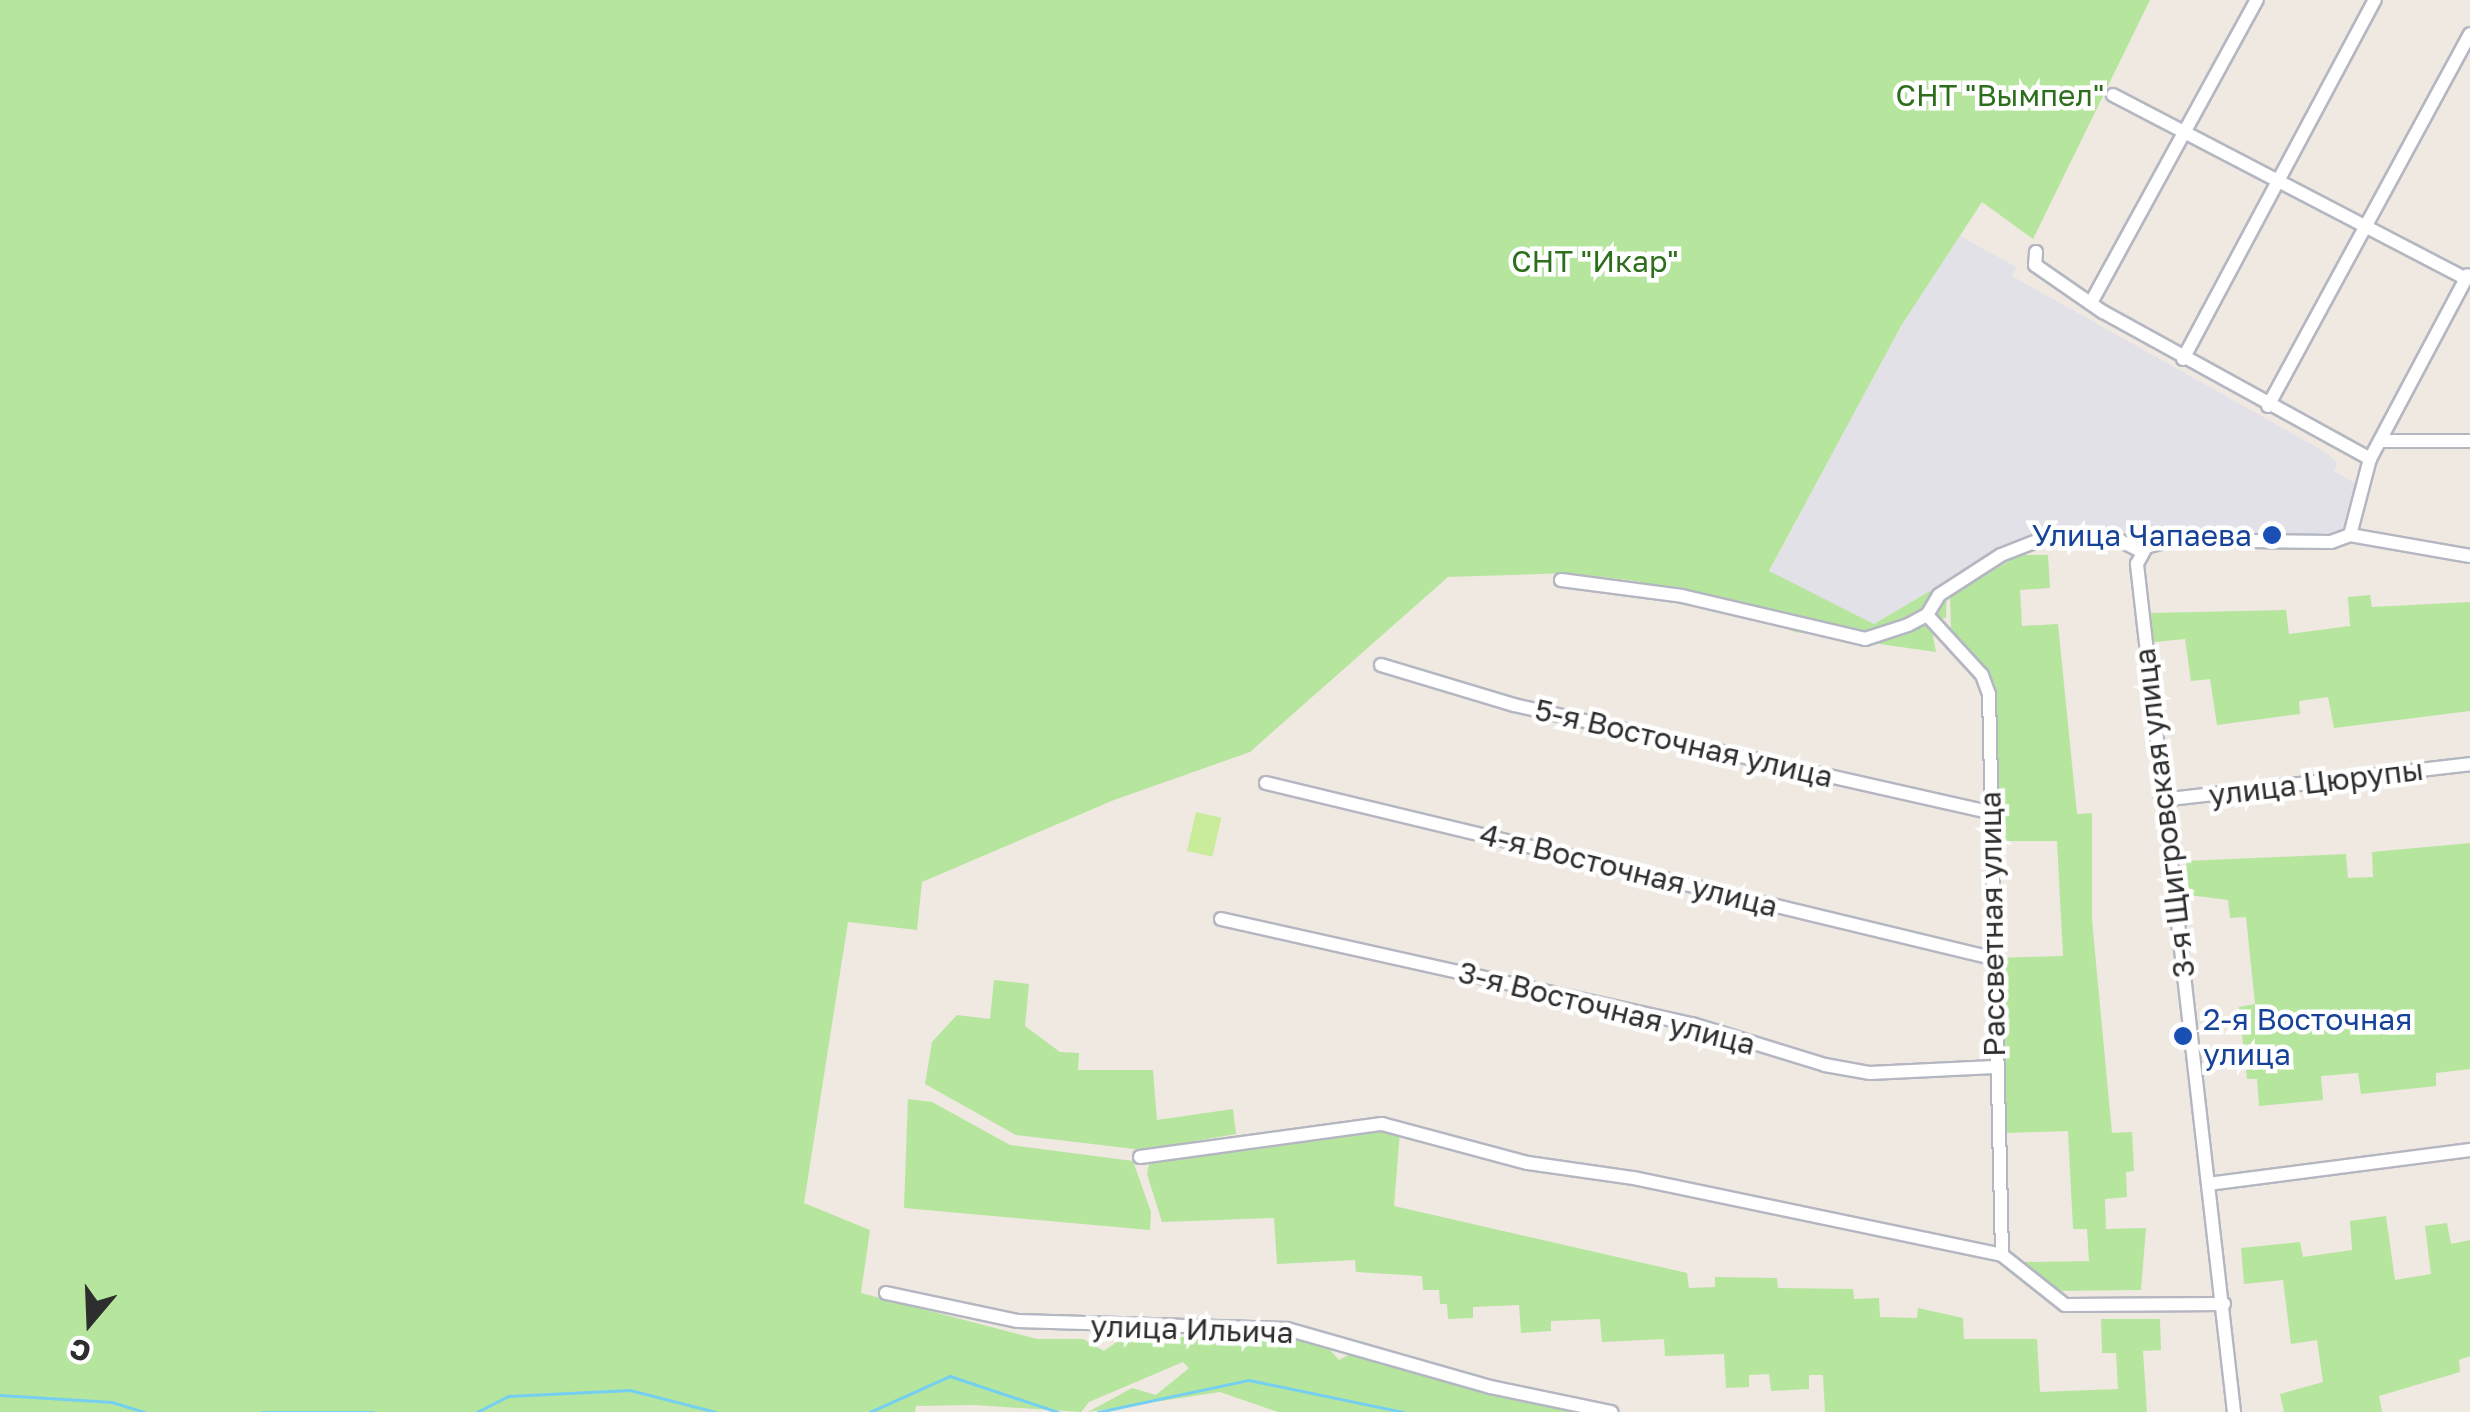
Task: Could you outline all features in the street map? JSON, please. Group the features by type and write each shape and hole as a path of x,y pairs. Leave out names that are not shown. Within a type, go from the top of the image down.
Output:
{"street":[{"path":"2092,299 2257,0"},
{"path":"2183,359 2375,0"},
{"path":"2268,406 2470,34"},
{"path":"2114,95 2468,276 2370,460 2350,535"},
{"path":"2036,252 2035,265 2046,275 2092,299 2103,312 2370,460"},
{"path":"2380,441 2470,440"},
{"path":"1561,580 1682,596 1840,638 1865,640 1927,615 1939,595 2000,555 2055,534 2114,537 2142,552 2170,540 2331,542 2350,535 2470,556"},
{"name":"3-я Щигровская улица","path":"2142,552 2136,571 2234,1412"},
{"name":"Рассветная улица","path":"1927,615 1986,684 2002,1256"},
{"name":"5-я Восточная улица","path":"1381,665 1514,705 1990,812"},
{"name":"улица Цюрупы","path":"2161,800 2470,764"},
{"name":"4-я Восточная улица","path":"1266,783 1992,958"},
{"name":"3-я Восточная улица","path":"1221,918 1692,1024 1825,1065 1870,1072 1994,1066"},
{"path":"1140,1157 1382,1124 1528,1163 1634,1178 2002,1256 2066,1305 2224,1304"},
{"path":"2208,1184 2470,1150"},
{"name":"улица Ильича","path":"886,1293 1018,1322 1287,1329 1492,1387 1611,1412"}],"shaded area":[{"path":"1960,236 2016,267 2012,276 2327,453 2337,463 2334,471 2361,487 2337,540 2056,529 2023,547 2011,543 1874,624 1769,572 1901,326"}],"green space":[{"path":"0,0 2150,0 2033,239 1982,202 1901,326 1769,571 1874,624 1964,571 1947,590 1946,618 1930,620 1936,652 1795,632 1707,598 1636,581 1568,573 1448,577 1250,752 1114,800 922,882 917,930 848,922 804,1203 870,1230 861,1293 1037,1339 1083,1339 1104,1351 1121,1339 1277,1334 1330,1350 1339,1360 1352,1353 1502,1398 1580,1412 1278,1412 1220,1392 1088,1412 1132,1388 1156,1395 1189,1368 1183,1362 1089,1402 1081,1412 974,1405 916,1406 915,1412 0,1412"},
{"path":"2019,555 2048,555 2050,588 2020,590 2022,626 2058,624 2077,814 2092,813 2092,920 2112,1133 2132,1132 2134,1171 2126,1172 2127,1197 2105,1199 2106,1229 2146,1228 2141,1290 2052,1291 2024,1262 2089,1261 2087,1229 2073,1229 2068,1131 2004,1133 1996,958 2063,956 2057,841 1994,841 1987,672 1951,631 1950,596"},
{"path":"2370,595 2372,607 2470,602 2470,711 2334,728 2328,697 2299,701 2300,714 2217,725 2210,679 2191,681 2185,639 2154,642 2151,613 2286,610 2289,634 2350,626 2348,597"},
{"path":"1196,812 1221,818 1212,857 1187,851"},
{"path":"2470,843 2470,1069 2436,1073 2436,1086 2361,1094 2358,1073 2321,1076 2323,1100 2259,1106 2257,1079 2247,1079 2239,1007 2255,1004 2246,917 2230,918 2228,900 2189,895 2186,861 2346,854 2348,878 2373,877 2372,852"},
{"path":"994,980 1029,984 1025,1026 1060,1052 1079,1053 1078,1070 1153,1070 1157,1120 1233,1109 1236,1134 1143,1150 1016,1135 925,1084 932,1042 957,1015 990,1019"},
{"path":"908,1099 932,1102 1010,1145 1133,1161 1151,1212 1150,1230 904,1208"},
{"path":"1357,1132 1400,1132 1394,1206 1687,1273 1689,1288 1715,1287 1715,1277 1777,1278 1778,1288 1853,1289 1854,1299 1879,1298 1880,1317 1917,1318 1918,1308 1963,1318 1964,1339 2037,1339 2040,1392 2118,1389 2116,1353 2102,1353 2101,1319 2160,1319 2161,1350 2143,1351 2147,1412 1825,1412 1823,1375 1809,1375 1809,1389 1771,1391 1769,1374 1749,1375 1749,1387 1726,1388 1724,1354 1665,1356 1664,1339 1602,1342 1600,1319 1551,1321 1551,1331 1521,1333 1519,1305 1473,1307 1473,1318 1448,1319 1447,1304 1440,1304 1439,1290 1423,1290 1422,1276 1356,1272 1355,1260 1277,1264 1274,1218 1162,1222 1147,1174 1150,1160"},
{"path":"2386,1216 2395,1280 2431,1274 2425,1226 2447,1223 2451,1244 2470,1240 2470,1356 2459,1360 2460,1372 2379,1396 2382,1412 2284,1412 2280,1394 2323,1382 2317,1340 2291,1344 2283,1280 2244,1284 2241,1248 2300,1242 2303,1257 2352,1250 2350,1221"}],"waterway":[{"path":"870,1412 950,1376 1058,1412"},
{"path":"1098,1412 1249,1380 1404,1412"},
{"path":"477,1412 508,1396 630,1390 716,1412"},
{"path":"0,1395 112,1402 145,1412"},
{"path":"262,1412 374,1412"}],"place":[{"name":"Улица Чапаева","path":"2272,535"},
{"name":"2-я Восточная улица","path":"2183,1036"}],"park label":[{"name":"СНТ \"Вымпел\"","path":"2000,95"},
{"name":"СНТ \"Икар\"","path":"1595,261"}]}
